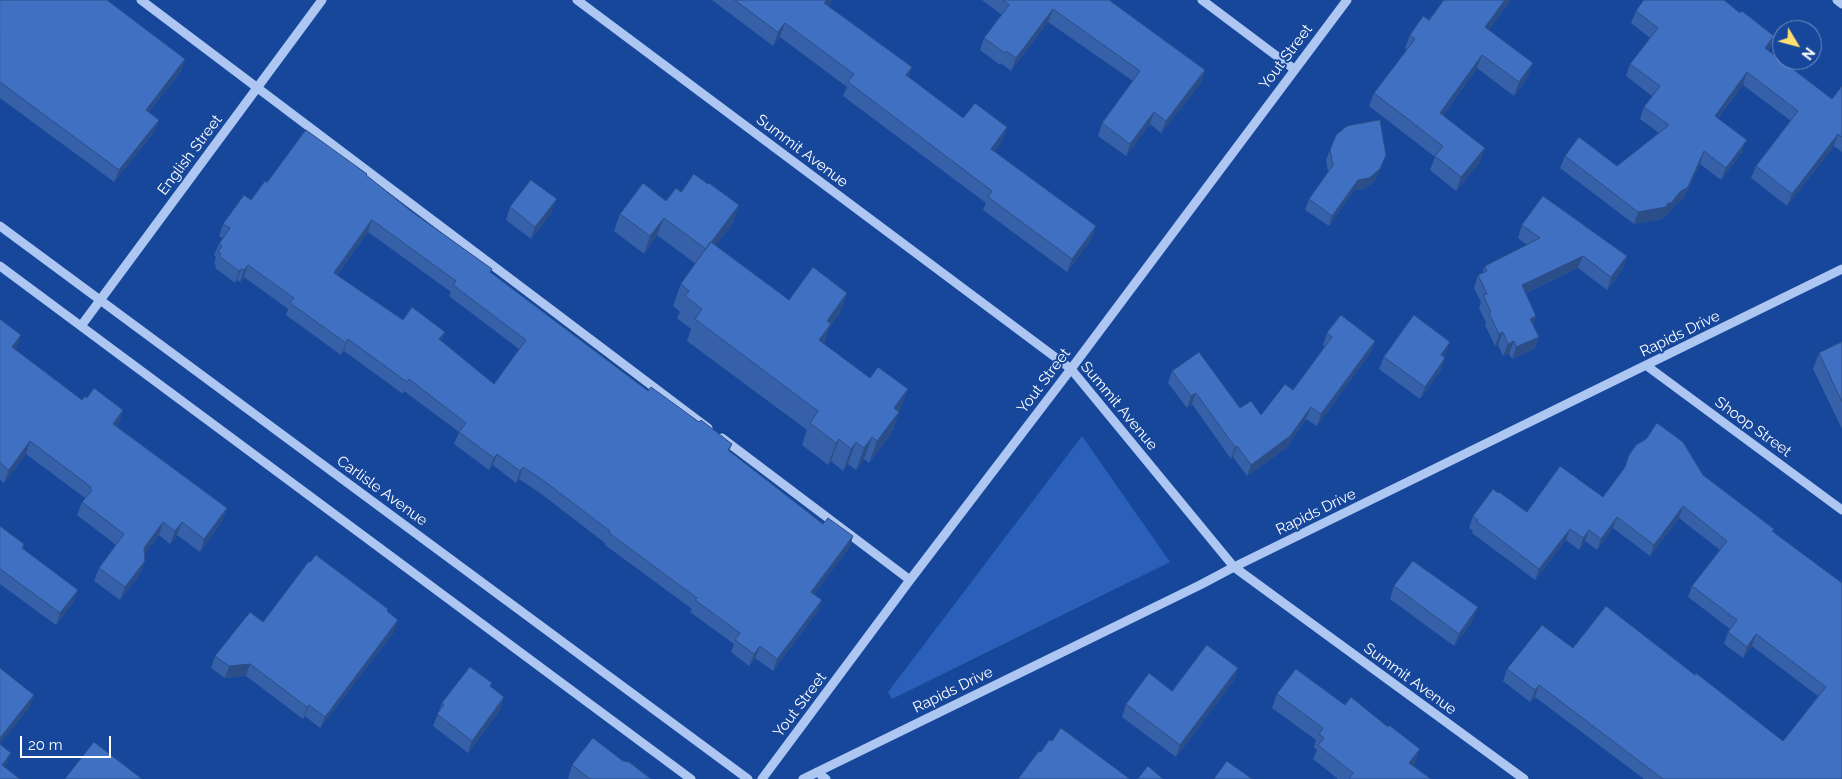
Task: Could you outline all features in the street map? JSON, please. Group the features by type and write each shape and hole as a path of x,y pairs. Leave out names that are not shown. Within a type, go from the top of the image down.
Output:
{"street":[{"path":"141,0 910,580"},
{"name":"English Street","path":"81,326 322,0"},
{"name":"Summit Avenue","path":"577,0 1071,369 1234,567 1524,779"},
{"path":"1202,0 1294,69"},
{"name":"Yout Street","path":"762,779 1347,0"},
{"path":"1836,0 1842,4"},
{"name":"Carlisle Avenue","path":"0,226 748,779"},
{"path":"0,266 691,779"},
{"name":"Rapids Drive","path":"803,779 1842,270"},
{"name":"Shoop Street","path":"1647,366 1842,510"},
{"path":"817,772 826,779"}],"shaded area":[{"path":"1082,436 1170,562 892,699 888,692"}],"building":[{"path":"0,0 107,0 185,59 146,110 159,120 119,170 0,82"},
{"path":"735,0 827,0 824,3 912,67 906,75 963,118 975,103 1007,127 991,149 1096,226 1072,259 988,197 992,191 848,82 854,74 785,23 778,32"},
{"path":"1003,0 1109,0 1205,70 1166,121 1154,112 1130,144 1102,123 1140,71 1053,9 1016,58 1006,51 1005,53 984,38 1009,5"},
{"path":"1444,0 1505,0 1485,27 1533,63 1519,82 1482,55 1440,113 1485,148 1461,177 1435,156 1443,146 1374,93 1415,39 1410,35 1423,16 1429,20"},
{"path":"1644,0 1724,0 1740,13 1742,11 1772,34 1772,39 1765,48 1772,53 1772,70 1794,70 1832,99 1842,86 1842,137 1838,134 1792,194 1756,166 1798,111 1747,72 1715,116 1747,140 1726,168 1704,151 1688,187 1680,192 1671,203 1668,203 1666,207 1638,212 1565,156 1579,137 1617,166 1669,125 1644,107 1660,86 1630,64 1658,28 1636,11"},
{"path":"1380,120 1386,155 1380,169 1369,178 1358,180 1332,216 1309,199 1333,165 1330,150 1336,135 1347,126"},
{"path":"306,130 367,174 411,211 492,269 490,272 648,391 651,387 699,422 701,420 732,444 728,450 823,524 828,518 853,536 811,592 822,600 777,659 760,646 754,654 735,640 740,633 544,481 523,467 520,471 497,454 494,458 459,432 466,423 409,379 407,382 348,339 346,343 290,303 294,298 248,265 244,270 241,269 239,271 219,256 221,254 218,252 222,246 219,244 230,228 223,224 244,195 251,200 265,181 267,182","holes":["372,220 456,281 453,285 526,340 494,384 439,339 445,332 412,307 403,320 334,273"]},
{"path":"694,174 739,205 706,249 664,218 650,236 620,214 643,183 666,201 676,188 681,192"},
{"path":"531,180 557,199 535,227 510,207"},
{"path":"1543,196 1627,256 1611,277 1583,256 1522,285 1536,316 1530,319 1539,337 1516,347 1514,341 1508,344 1503,332 1499,334 1489,313 1491,312 1483,295 1487,294 1478,275 1487,271 1485,266 1540,238 1522,225"},
{"path":"711,242 789,300 813,267 847,293 827,321 831,324 819,340 870,378 878,367 908,389 894,408 899,412 877,441 872,437 864,448 856,442 851,449 839,439 836,443 810,423 818,411 695,319 702,309 685,296 689,291 681,284"},
{"path":"1341,315 1375,341 1321,414 1311,407 1290,436 1251,465 1237,446 1235,447 1196,393 1191,396 1172,371 1199,352 1240,408 1251,401 1261,415 1285,384 1293,390 1332,337 1327,333"},
{"path":"1414,315 1450,342 1441,355 1445,358 1425,387 1384,357"},
{"path":"0,319 21,335 12,347 82,400 85,396 87,398 94,388 123,410 113,424 227,508 204,539 182,522 175,531 163,522 144,548 145,561 125,587 99,568 124,534 82,502 92,490 91,487 30,441 9,470 0,463"},
{"path":"1842,342 1842,402 1819,353"},
{"path":"1657,423 1683,442 1703,475 1774,529 1772,531 1842,583 1842,779 1663,779 1539,685 1535,690 1507,669 1542,625 1573,648 1606,606 1783,741 1826,687 1756,634 1747,647 1728,632 1737,620 1692,586 1727,541 1683,506 1654,545 1617,517 1601,539 1589,530 1583,538 1570,529 1539,569 1476,521 1478,520 1473,516 1493,489 1527,512 1560,466 1603,497 1625,467 1629,455 1636,445 1646,439"},
{"path":"0,526 24,544 22,548 78,590 60,613 0,569"},
{"path":"316,555 388,609 387,611 398,620 325,717 309,705 307,707 250,664 229,666 215,656 250,612 263,622 309,561"},
{"path":"1413,561 1478,607 1459,634 1394,586"},
{"path":"1207,645 1238,668 1180,745 1126,704 1149,673 1172,691"},
{"path":"470,667 492,683 490,686 504,697 472,741 437,714 444,705 442,703"},
{"path":"0,668 34,695 0,738"},
{"path":"1296,669 1345,705 1351,697 1388,727 1389,725 1420,749 1409,763 1431,779 1349,779 1353,773 1318,745 1324,738 1319,734 1323,728 1277,694"},
{"path":"1061,728 1130,779 1018,779 1039,751 1041,752 1049,740 1052,741"},
{"path":"593,738 651,779 590,779 572,765"},
{"path":"94,742 142,779 65,779"},
{"path":"0,744 11,753 2,765 20,779 0,779"},
{"path":"1227,761 1252,779 1214,779"},
{"path":"1148,766 1163,779 1138,779"}]}
